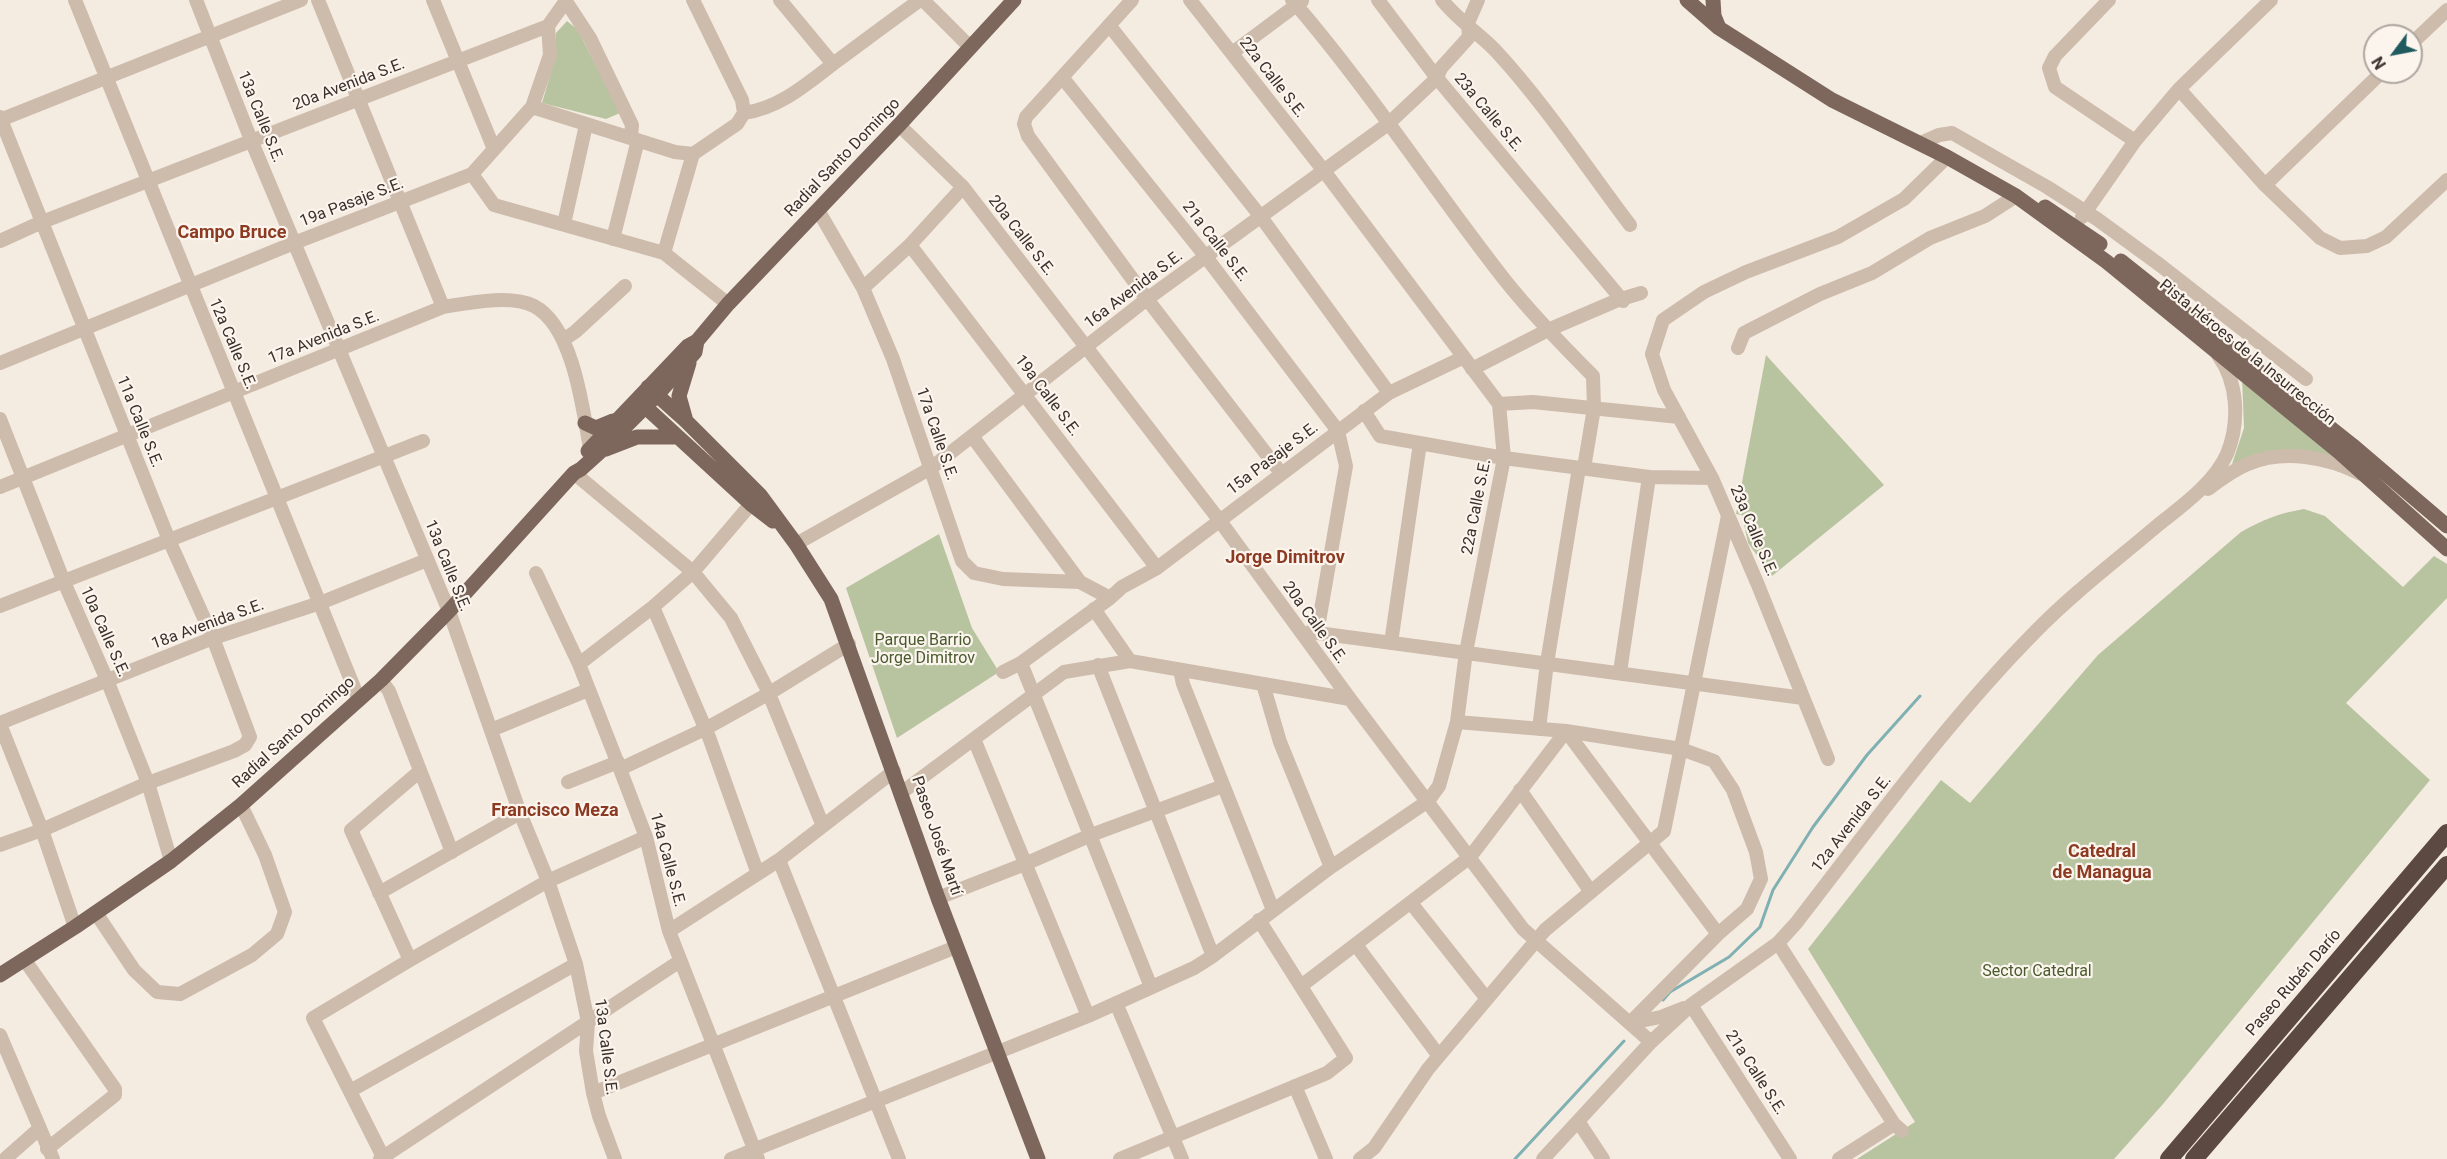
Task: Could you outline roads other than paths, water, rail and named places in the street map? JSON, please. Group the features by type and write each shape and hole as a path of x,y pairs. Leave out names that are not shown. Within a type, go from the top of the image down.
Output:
{"highway":[{"name":"Paseo Rubén Darío","path":"2169,1159 2447,833"},
{"path":"2194,1159 2447,865"}],"main road":[{"name":"Radial Santo Domingo","path":"0,975 171,861 241,805 381,680 449,611 595,450 696,346 728,304 900,125 1014,0"},
{"path":"1713,0 1714,16 1719,28"},
{"name":"Pista Héroes de la Insurrección","path":"1695,2 1719,28 1832,100 1947,157 2016,196 2119,272 2339,452 2447,549"},
{"path":"2016,196 2069,228 2076,226 2079,235 2108,257 2119,272"},
{"name":"Pista Héroes de la Insurrección","path":"2076,226 2352,445 2447,526"},
{"path":"686,420 679,396 684,374 696,346"},
{"name":"Paseo José Martí","path":"653,391 686,420 760,495 792,538 831,599 956,947 1038,1159"},
{"name":"Radial Santo Domingo","path":"595,450 616,420 641,403"},
{"name":"Paseo José Martí","path":"641,403 751,504 792,538"},
{"path":"585,423 596,428 616,420"},
{"path":"595,450 636,437 678,437"}],"street":[{"name":"12a Calle S.E.","path":"75,0 358,700"},
{"name":"13a Calle S.E.","path":"196,0 251,140 449,611 520,813 548,881 576,964 588,1022 586,1052 593,1092 615,1159"},
{"path":"0,119 301,0"},
{"path":"318,0 442,307"},
{"path":"433,0 494,149"},
{"path":"664,253 693,154 738,124 744,113 742,100 693,0"},
{"path":"780,0 833,64"},
{"path":"744,113 760,111 809,85 833,64 921,0 970,47"},
{"path":"1132,0 1026,117 1024,124 1028,136 1147,299 1281,473"},
{"name":"22a Calle S.E.","path":"731,1159 756,1154 877,1101 1088,1016 1194,968 1331,867 1428,801 1439,786 1457,722 1466,652 1504,458 1499,404 1324,171 1190,0"},
{"name":"23a Calle S.E.","path":"1378,0 1437,78 1623,300"},
{"path":"1442,0 1469,29 1494,49 1630,225"},
{"name":"16a Avenida S.E.","path":"792,538 930,468 1147,299 1388,124 1437,78 1441,68 1469,37 1468,23 1478,0"},
{"path":"2109,0 2055,56 2049,68 2055,87 2135,141"},
{"path":"2076,226 2135,141 2179,88 2271,0"},
{"path":"548,26 565,1 595,48 632,125 635,139 612,239"},
{"path":"1232,53 1297,2 1505,280 1548,330 1593,376 1594,408 1581,468 1547,663 1539,729"},
{"path":"2423,33 2447,10"},
{"name":"20a Avenida S.E.","path":"0,241 42,222 358,98 548,26"},
{"name":"19a Pasaje S.E.","path":"83,328 472,174 532,107 550,55 548,26"},
{"path":"1110,26 1261,217 1389,393"},
{"name":"21a Calle S.E.","path":"1062,77 1206,257 1338,431"},
{"path":"2265,184 2369,84"},
{"path":"2179,88 2265,184 2320,238 2340,248 2367,246 2386,237 2447,180"},
{"path":"532,107 675,152 693,154"},
{"name":"11a Calle S.E.","path":"0,119 169,540 213,638 250,737 245,745 234,751 148,783"},
{"path":"564,224 586,125"},
{"name":"20a Calle S.E.","path":"900,125 963,187 1220,521 1299,631 1523,929 1651,1042"},
{"path":"1921,144 1939,135 1952,133 2047,187 2160,265 2306,379"},
{"name":"23a Calle S.E.","path":"1828,759 1712,478 1664,390 1652,354 1663,320 1704,292 1746,272 1838,237 1904,199 1947,157"},
{"path":"472,174 494,205 664,253 728,304"},
{"path":"863,288 910,245 963,187"},
{"path":"1738,348 1744,333 1820,294 1872,273 1930,238 1986,216 2016,196"},
{"name":"17a Calle S.E.","path":"818,210 863,288 893,359 962,561 974,573 1003,579 1080,582"},
{"name":"19a Calle S.E.","path":"910,245 1157,568"},
{"path":"595,450 585,423 563,340 575,332 625,286"},
{"name":"15a Pasaje S.E.","path":"1003,672 1021,663 1122,587 1157,568 1389,393 1468,363 1618,300 1641,293"},
{"name":"17a Avenida S.E.","path":"0,487 442,307 494,299 532,304 546,314 563,340"},
{"path":"0,363 83,328"},
{"name":"12a Avenida S.E.","path":"1543,1159 1651,1042 1691,1005 1778,943 1797,922 1913,773 2006,663 2052,616 2183,505 2217,470 2227,454 2234,427 2234,396 2232,382 2224,363 2215,351"},
{"path":"1499,404 1533,402 1679,417"},
{"path":"1364,411 1380,436 1504,458 1649,477 1712,478"},
{"name":"10a Calle S.E.","path":"0,419 64,582 107,680 148,783 171,861"},
{"path":"1317,633 1346,466 1338,431"},
{"path":"972,436 1080,582 1110,598"},
{"path":"0,606 423,441"},
{"path":"1391,643 1420,443"},
{"name":"12a Avenida S.E.","path":"2183,505 2243,466 2269,458 2296,457 2319,460 2351,469 2368,478"},
{"path":"574,473 693,572 731,618 768,693 823,826"},
{"path":"1620,672 1649,477"},
{"path":"579,664 653,607 693,572 751,504"},
{"path":"1360,1159 1374,1148 1439,1056 1545,930 1664,831 1728,516"},
{"name":"18a Avenida S.E.","path":"0,724 213,638 320,603 427,560"},
{"name":"14a Calle S.E.","path":"536,573 579,664 619,765 646,837 669,931 756,1154"},
{"path":"653,607 705,729 758,874"},
{"path":"1094,609 1130,661"},
{"path":"1299,631 1803,698"},
{"path":"568,782 619,765 705,729 849,644"},
{"path":"901,793 1064,672 1130,661 1350,699"},
{"path":"1021,663 1151,987"},
{"path":"1098,665 1213,956"},
{"path":"1180,670 1183,684 1273,910"},
{"path":"381,680 389,691 452,852"},
{"path":"1263,684 1280,742 1331,867"},
{"path":"490,730 588,690"},
{"path":"1457,722 1566,731 1681,749 1714,761 1733,790 1756,852 1761,879 1747,909 1718,934 1634,1026"},
{"path":"0,724 42,830 75,927"},
{"path":"1301,986 1470,857 1566,731"},
{"path":"1566,731 1718,934"},
{"path":"974,739 1088,1016"},
{"path":"410,960 351,830 420,771"},
{"path":"669,931 779,860 894,771"},
{"path":"0,845 42,830 148,783"},
{"path":"938,898 1025,864 1090,835 1223,786"},
{"path":"1520,790 1591,892"},
{"path":"96,913 134,970 157,992 180,994 252,955 277,934 285,912 265,855 241,805"},
{"path":"380,893 520,813"},
{"path":"646,837 548,881 314,1018 382,1158 680,962"},
{"path":"779,860 899,1159"},
{"path":"1411,903 1487,999"},
{"path":"1120,1159 1328,1073 1346,1058 1259,920"},
{"path":"1778,943 1898,1128 1839,1159"},
{"path":"1356,945 1439,1056"},
{"path":"593,1092 956,947"},
{"path":"0,1035 50,1154 115,1095 115,1089 24,959"},
{"path":"350,1090 576,964"},
{"path":"1116,1003 1182,1159"},
{"path":"1634,1026 1691,1005"},
{"name":"21a Calle S.E.","path":"1691,1005 1790,1159"},
{"path":"1295,1086 1326,1159"},
{"path":"1578,1121 1603,1159"},
{"path":"5,1159 40,1128"}],"waterway":[{"path":"1663,1000 1670,992 1729,957 1760,927 1773,890 1813,827 1867,755 1920,696"},
{"path":"1515,1159 1624,1041"}],"district":[{"name":"Campo Bruce","path":"232,233"},
{"name":"Jorge Dimitrov","path":"1285,558"},
{"name":"Francisco Meza","path":"555,811"},
{"name":"Catedral de Managua","path":"2102,862"}],"park label":[{"name":"Parque Barrio Jorge Dimitrov","path":"923,650"},
{"name":"Sector Catedral","path":"2037,972"}]}
